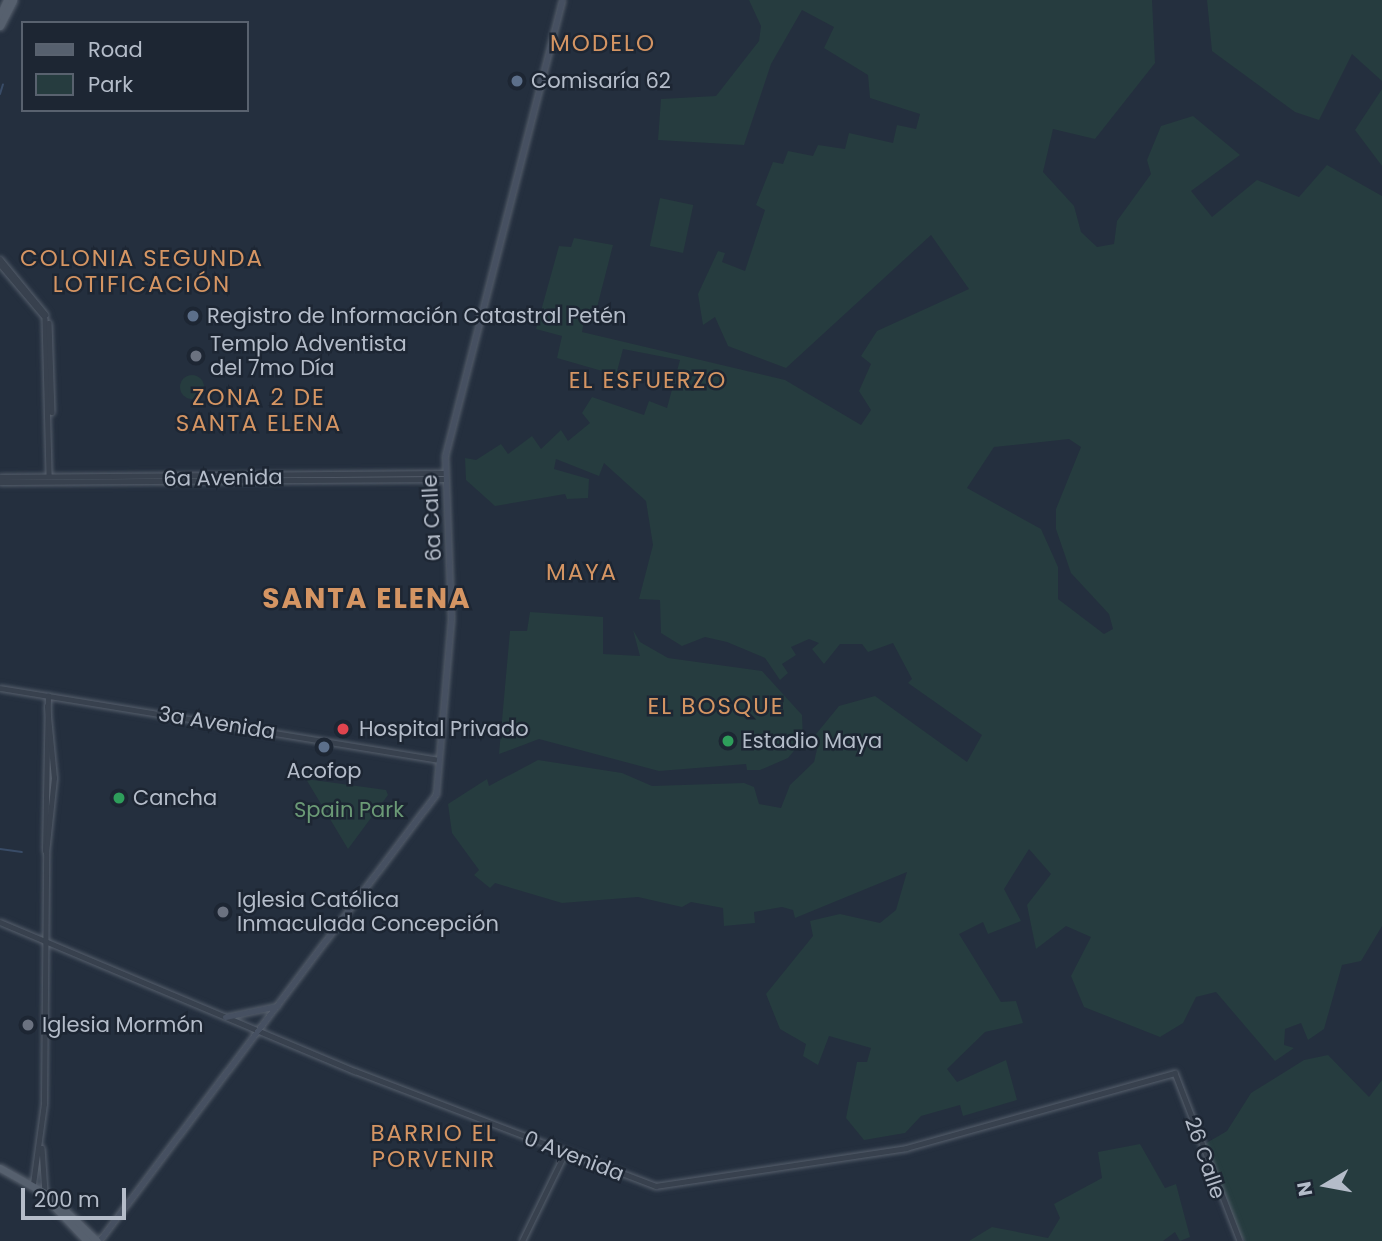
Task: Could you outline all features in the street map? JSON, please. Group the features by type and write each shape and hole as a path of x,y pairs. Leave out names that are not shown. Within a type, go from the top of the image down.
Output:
{"main road":[{"path":"0,15 7,0"},
{"path":"0,26 13,0"},
{"name":"6a Calle","path":"98,1241 432,801 451,618 445,476 451,423 562,0"},
{"path":"225,1017 279,1005"},
{"path":"0,1168 33,1184 98,1241"},
{"path":"46,1195 87,1241"}],"street":[{"path":"0,261 46,317 49,476"},
{"name":"6a Avenida","path":"0,479 49,476 445,476"},
{"name":"3a Avenida","path":"0,688 435,759"},
{"path":"46,1195 41,1144 48,696"},
{"path":"46,853 54,778 47,706"},
{"name":"0 Avenida","path":"0,922 259,1031 651,1186 725,1181 906,1148 1175,1073"},
{"name":"26 Calle","path":"1175,1073 1240,1241"},
{"path":"33,1184 41,1144"},
{"path":"522,1241 565,1153"}],"green space":[{"path":"749,0 1152,0 1155,63 1095,139 1053,129 1043,172 1074,206 1081,232 1097,247 1114,244 1117,221 1151,174 1147,160 1161,126 1193,116 1240,155 1191,191 1212,217 1257,180 1299,197 1327,165 1382,196 1382,926 1361,961 1342,965 1324,1029 1308,1040 1301,1023 1285,1029 1284,1045 1294,1048 1275,1061 1216,992 1196,997 1183,1023 1160,1037 1084,1007 1071,976 1091,937 1066,926 1036,949 1027,905 1051,874 1029,849 1004,889 1021,921 988,934 983,922 959,934 1001,1002 1016,1001 1023,1023 985,1032 947,1069 957,1082 1006,1060 1017,1100 963,1116 960,1105 921,1116 905,1133 864,1140 846,1118 857,1062 867,1062 871,1048 829,1036 818,1065 803,1056 806,1044 780,1029 766,994 813,936 810,921 840,914 880,923 896,910 907,872 795,918 793,910 782,907 754,912 755,923 724,926 723,908 691,902 682,907 638,897 562,903 495,883 490,888 474,875 479,870 452,833 448,804 487,779 489,786 538,760 622,773 652,786 744,783 754,787 759,804 781,808 790,785 814,762 818,745 812,739 839,706 875,696 967,762 982,735 908,683 912,679 893,643 868,652 862,644 840,644 824,664 812,649 819,643 809,639 791,647 796,655 782,664 788,673 780,680 765,658 727,642 705,637 682,646 661,633 660,600 639,599 653,545 646,501 604,463 599,476 556,459 554,469 589,479 588,498 567,499 565,494 495,506 466,480 465,458 476,460 501,444 508,454 532,436 541,449 561,430 568,441 590,423 582,413 592,397 644,415 649,401 667,408 680,360 623,349 616,375 557,358 562,336 536,329 559,246 571,247 574,238 613,245 593,323 584,321 582,332 785,380 861,425 871,410 859,391 871,364 861,356 877,331 969,289 931,235 786,368 728,346 715,317 703,325 698,294 718,251 725,253 722,262 745,271 765,210 756,205 773,162 783,164 788,151 813,156 818,145 845,149 849,133 893,143 897,125 916,129 920,114 870,98 868,75 824,48 834,27 802,10 771,64 744,145 658,140 661,99 716,96 759,41 761,26","holes":["1069,439 1081,447 1056,509 1056,529 1071,573 1109,614 1113,629 1104,634 1058,599 1058,567 1041,529 967,488 994,447"]},
{"path":"1207,0 1382,0 1382,81 1352,54 1319,120 1295,112 1212,51"},
{"path":"1382,89 1382,166 1355,130"},
{"path":"660,198 693,205 683,253 650,246"},
{"path":"192,375 200,379 204,387 200,395 192,399 184,395 180,387 184,379"},
{"path":"530,612 603,617 603,654 640,656 633,630 640,642 668,658 762,671 802,715 803,740 788,758 760,770 747,770 746,764 659,771 539,739 499,754 510,631 527,631"},
{"name":"Spain Park","path":"306,779 386,790 388,795 348,849"},
{"path":"1328,1055 1369,1097 1382,1080 1382,1241 1245,1241 1232,1225 1203,1145 1227,1131 1251,1093 1304,1060"},
{"path":"1140,1144 1165,1188 1176,1184 1190,1237 1180,1241 1175,1232 1163,1241 969,1241 992,1227 1048,1238 1060,1218 1054,1204 1102,1178 1098,1152"}],"waterway":[{"path":"0,94 3,84"},
{"path":"0,849 22,852"}],"place":[{"name":"Comisaría 62","path":"517,81"},
{"name":"Registro de Información Catastral Petén","path":"193,316"},
{"name":"Templo Adventista del 7mo Día","path":"196,356"},
{"name":"Hospital Privado","path":"343,729"},
{"name":"Estadio Maya","path":"728,741"},
{"name":"Acofop","path":"324,747"},
{"name":"Cancha","path":"119,798"},
{"name":"Iglesia Católica Inmaculada Concepción","path":"223,912"},
{"name":"Iglesia Mormón","path":"28,1025"}],"district":[{"name":"MODELO","path":"603,43"},
{"name":"COLONIA SEGUNDA LOTIFICACIÓN","path":"142,271"},
{"name":"EL ESFUERZO","path":"648,380"},
{"name":"ZONA 2 DE SANTA ELENA","path":"259,410"},
{"name":"MAYA","path":"582,572"},
{"name":"SANTA ELENA","path":"367,599"},
{"name":"EL BOSQUE","path":"716,706"},
{"name":"BARRIO EL PORVENIR","path":"434,1146"}]}
